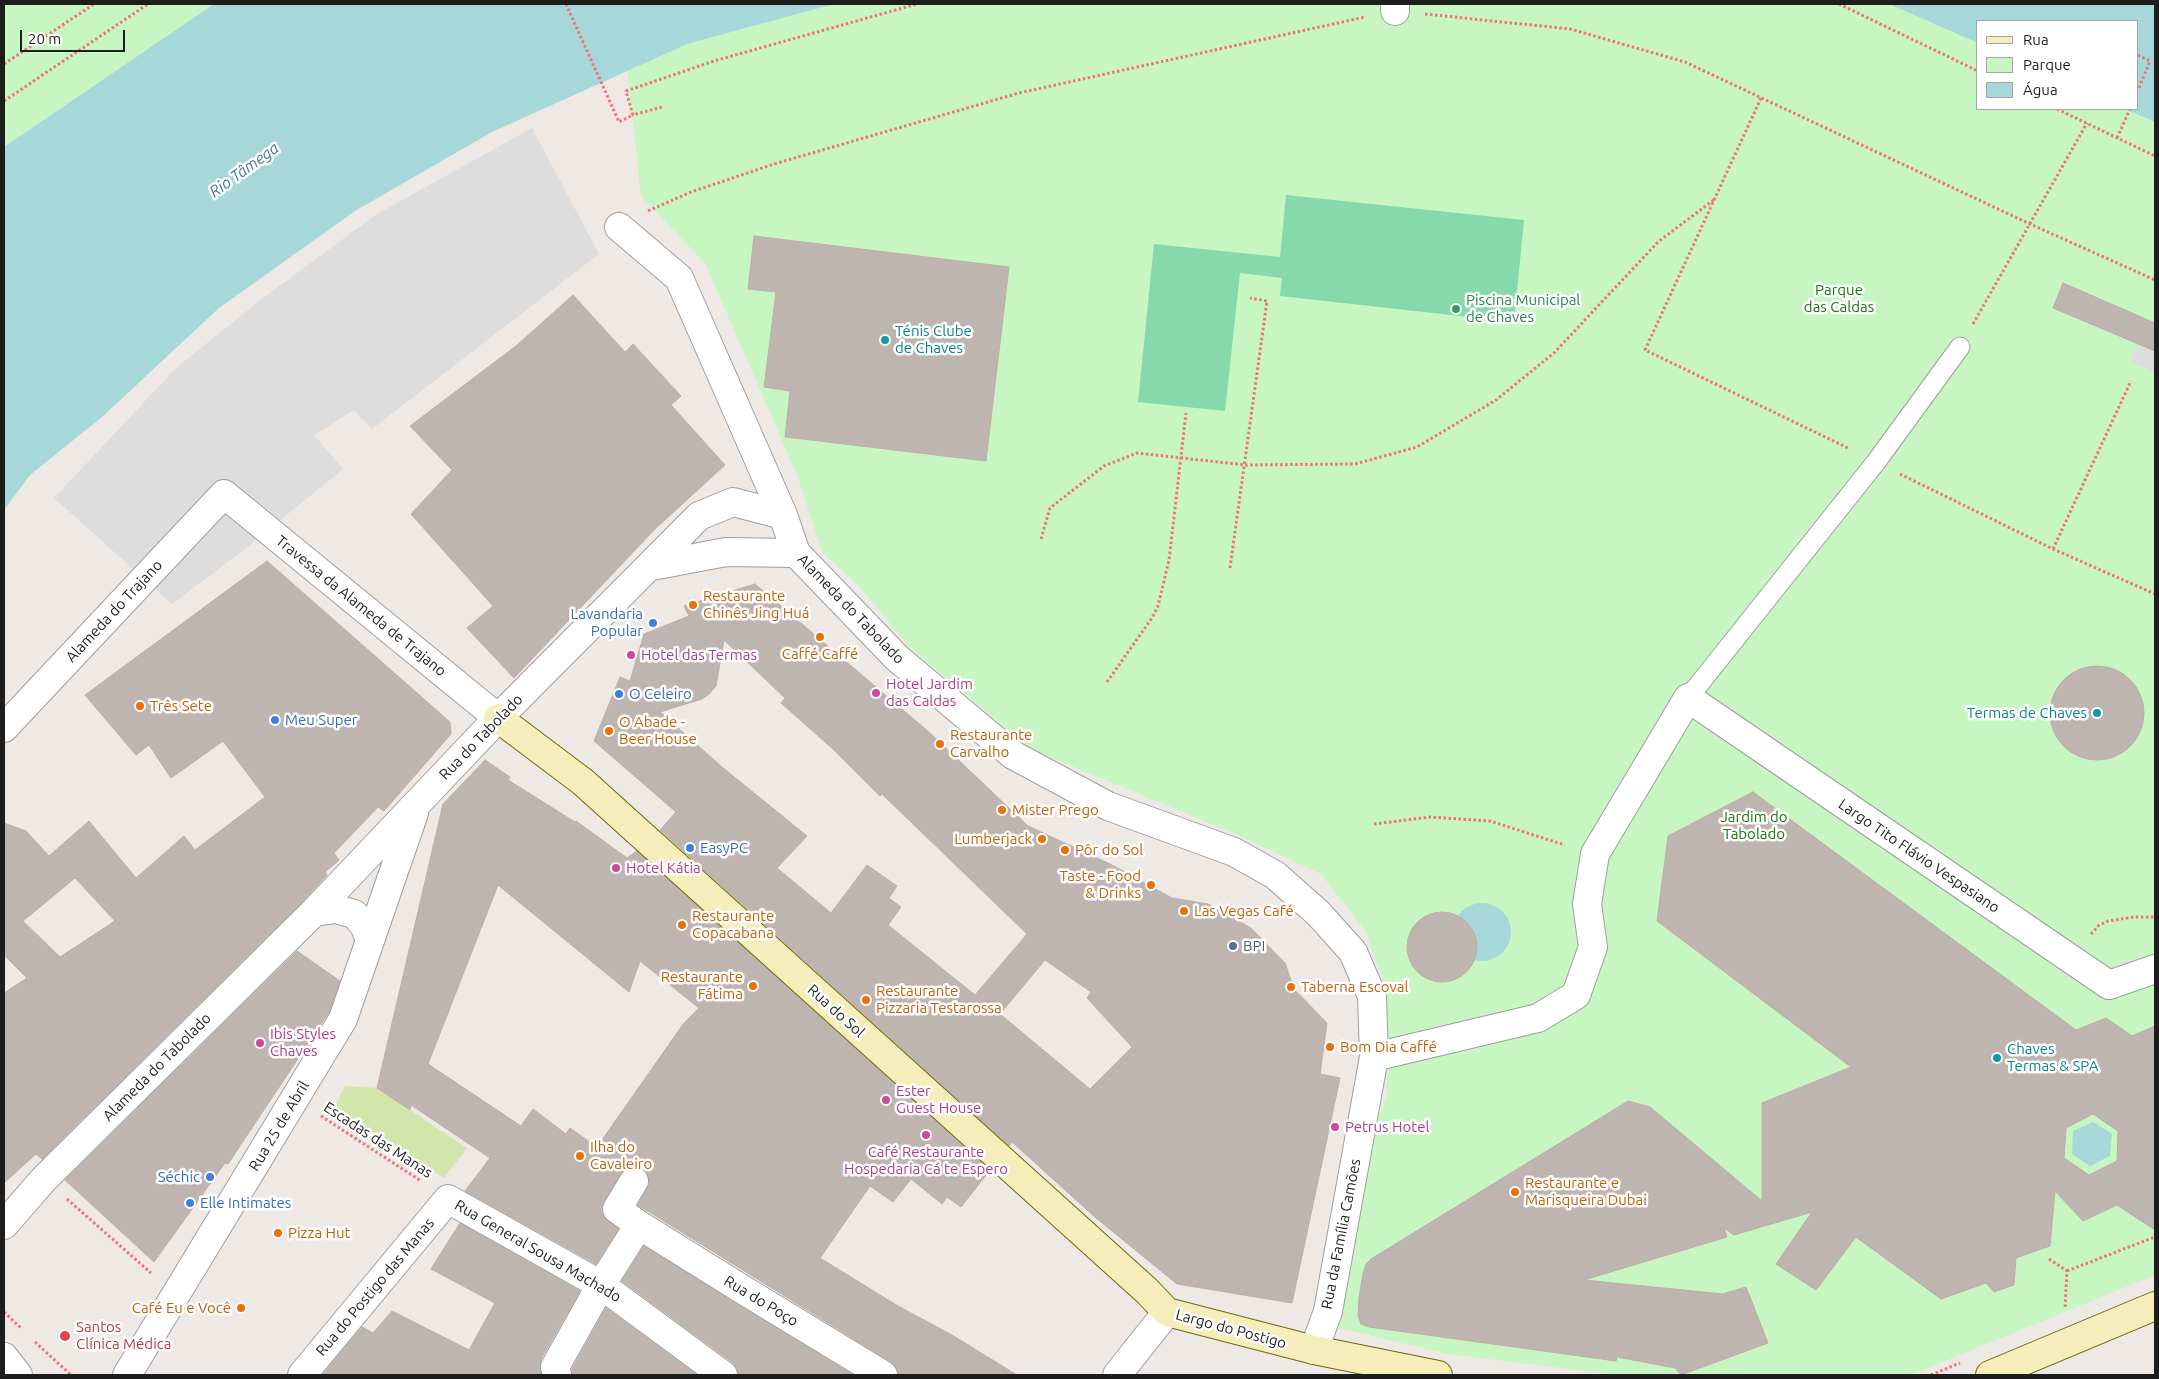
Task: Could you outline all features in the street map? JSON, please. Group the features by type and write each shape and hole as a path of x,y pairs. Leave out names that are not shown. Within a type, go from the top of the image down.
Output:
{"street":[{"name":"Alameda do Tabolado","path":"619,227 679,278 783,515 796,552 897,658 1013,755 1108,806 1234,852 1275,875 1318,912 1353,952 1372,996 1374,1057"},
{"name":"Travessa da Alameda de Trajano","path":"224,494 498,718"},
{"name":"Alameda do Trajano","path":"4,728 224,494"},
{"name":"Rua do Tabolado","path":"314,912 498,718 652,566 699,516 733,502 783,515"},
{"path":"652,566 726,552 796,552"},
{"path":"1374,1057 1538,1018 1576,995 1593,947 1587,904 1594,854 1688,698"},
{"name":"Largo Tito Flávio Vespasiano","path":"1688,698 2108,985 2155,968"},
{"name":"Rua do Sol","path":"498,718 583,782 1167,1312"},
{"name":"Rua 25 de Abril","path":"127,1375 343,1019 416,804"},
{"path":"314,912 336,909 354,914 364,925 370,940"},
{"name":"Alameda do Tabolado","path":"4,1223 44,1179 314,912"},
{"name":"Rua da Família Camões","path":"1314,1350 1328,1311 1374,1057"},
{"name":"Rua do Poço","path":"634,1181 617,1209 639,1225 883,1375"},
{"name":"Rua General Sousa Machado","path":"448,1199 601,1285 723,1375"},
{"name":"Rua do Postigo das Manas","path":"302,1375 448,1199"},
{"path":"557,1375 555,1367 601,1285 639,1225"},
{"path":"1990,1375 2155,1306"},
{"name":"Largo do Postigo","path":"1117,1375 1167,1312 1314,1350 1438,1375"},
{"path":"4,1357 18,1375"}],"lane":[{"path":"1688,698 1876,462 1960,347"}],"path":[{"path":"4,64 94,4"},
{"path":"4,100 148,4"},
{"path":"566,4 618,122 662,107"},
{"path":"633,116 626,91 714,61 917,4"},
{"path":"1839,4 1976,70"},
{"path":"619,227 691,192 774,164 1019,93 1395,7 1570,29 1685,62 2030,224 2155,280"},
{"path":"2139,56 2150,61 2139,88"},
{"path":"1761,98 1645,350 2052,549 2155,594"},
{"path":"2059,110 2155,156"},
{"path":"2117,138 2130,110"},
{"path":"1960,347 2087,123"},
{"path":"1040,539 1050,508 1104,466 1137,453 1246,465 1355,464 1417,447 1496,400 1554,353 1658,242 1715,198"},
{"path":"1230,568 1246,465 1267,301 1250,298"},
{"path":"2052,549 2131,381"},
{"path":"1107,682 1152,618 1158,606 1169,560 1186,413"},
{"path":"1374,824 1430,817 1490,821 1594,854"},
{"path":"2077,963 2083,961 2091,933 2099,925 2121,918 2155,917"},
{"name":"Escadas das Manas","path":"295,1100 448,1199"},
{"path":"44,1179 142,1266"},
{"path":"2067,1271 2155,1237"},
{"path":"2049,1259 2067,1271"},
{"path":"2065,1311 2067,1271"}],"green space":[{"path":"4,4 214,4 4,147"},
{"name":"Jardim do Tabolado","path":"834,4 1889,4 1976,42 1976,110 2127,110 2155,122 2155,343 2141,337 2130,361 2155,373 2155,1275 1911,1375 1617,1375 1448,1354 1313,1322 1387,1094 1387,992 1365,930 1321,874 1240,836 1031,749 910,647 857,584 822,552 797,475 705,263 641,196 627,70 687,44","holes":["754,236 1009,267 986,461 785,437 790,391 764,387 776,292 748,289"]},
{"name":"Piscina Municipal de Chaves","path":"1286,195 1524,220 1514,322 1280,296 1282,278 1240,273 1225,411 1138,402 1154,244 1280,257"},
{"path":"345,1086 377,1088 467,1148 444,1178 333,1110"}],"shaded area":[{"path":"532,128 599,254 372,429 354,410 314,435 343,469 240,553 172,604 54,498 177,367 263,298 377,214"},
{"path":"2141,336 2155,343 2155,373 2130,361"}],"water":[{"name":"Rio Tâmega","path":"214,4 834,4 687,44 492,132 355,211 219,308 102,417 30,475 4,510 4,147"},
{"path":"1889,4 2155,4 2155,122 2127,110 2139,110 2139,20 1976,20 1976,42"},
{"path":"1482,903 1498,908 1506,916 1511,932 1506,948 1498,956 1482,961 1466,956 1458,948 1453,932 1458,916 1466,908"},
{"path":"2093,1122 2112,1134 2110,1156 2090,1166 2072,1154 2073,1131"}],"building":[{"name":"Ténis Clube de Chaves","path":"754,236 1009,267 986,461 785,437 790,391 764,387 776,292 748,289"},
{"path":"2063,283 2155,323 2155,351 2053,308"},
{"path":"573,295 625,352 633,344 681,396 671,405 725,465 655,529 514,678 467,628 493,606 411,514 452,470 410,426 516,346"},
{"path":"267,561 450,722 451,734 384,811 378,807 334,853 339,860 325,872 327,875 303,901 42,1159 36,1154 4,1183 4,993 27,978 4,955 4,823 26,831 49,856 89,821 136,878 184,836 195,850 265,797 223,741 171,778 149,745 136,755 85,695","holes":["75,878 115,921 60,957 23,921"]},
{"path":"755,584 930,733 1028,826 1110,864 1172,898 1208,904 1251,928 1285,963 1294,989 1327,1023 1320,1074 1340,1078 1292,1303 1177,1284 1096,1218 1012,1142 1009,1146 660,830 676,812 594,741 620,677 630,681 644,634 689,616 684,606","holes":["724,640 785,698 781,703 833,749 880,796 882,794 1027,934 975,995 888,925 901,907 889,898 897,886 867,865 831,913 777,868 807,836 722,767 660,712 702,699 709,694 716,686","1045,960 1091,992 1087,998 1132,1047 1090,1089 1000,1014"]},
{"name":"Termas de Chaves","path":"2097,666 2115,670 2130,680 2140,695 2144,713 2140,731 2130,746 2115,756 2097,760 2079,756 2064,746 2054,731 2050,713 2054,695 2064,680 2079,670"},
{"path":"485,760 510,777 508,780 576,821 627,858 637,851 990,1170 961,1207 947,1197 942,1204 911,1179 893,1202 870,1186 820,1258 1017,1375 899,1375 896,1367 891,1362 638,1205 650,1182 647,1173 642,1167 634,1165 626,1168 604,1201 601,1209 603,1216 618,1229 596,1264 465,1191 490,1158 411,1105 410,1110 377,1088 443,804","holes":["498,885 629,992 640,961 699,1008 684,1023 597,1147 570,1128 566,1134 533,1109 521,1126 428,1064"]},
{"name":"Chaves Termas & SPA","path":"1753,792 2076,1030 2106,1018 2132,1036 2155,1026 2155,1230 2117,1205 2083,1221 2055,1191 2050,1246 2016,1258 2014,1285 1994,1292 1986,1283 1941,1299 1856,1237 1816,1290 1776,1264 1812,1212 1734,1235 1724,1228 1727,1237 1584,1280 1723,1294 1746,1287 1768,1343 1681,1375 1675,1368 1617,1357 1616,1361 1369,1327 1361,1324 1358,1316 1359,1297 1366,1264 1371,1259 1628,1101 1650,1107 1762,1201 1762,1103 1851,1067 1657,921 1668,836","holes":["2093,1114 2118,1131 2117,1161 2089,1175 2064,1158 2066,1128"]},
{"path":"1435,912 1449,912 1462,918 1471,927 1477,940 1475,960 1467,972 1449,982 1435,982 1422,976 1413,967 1407,954 1407,940 1413,927 1422,918"},
{"path":"297,951 340,981 329,1012 228,1164 225,1163 154,1262 65,1180"},
{"path":"460,1223 580,1291 541,1359 541,1375 322,1375 362,1327 373,1333 392,1311 469,1350 495,1303 431,1269"},
{"path":"644,1246 853,1375 738,1375 737,1368 732,1362 622,1281"},
{"path":"606,1308 697,1375 572,1375 572,1369"}],"place":[{"name":"Piscina Municipal de Chaves","path":"1456,309"},
{"name":"Ténis Clube de Chaves","path":"885,340"},
{"name":"Restaurante Chinês Jing Huá","path":"693,605"},
{"name":"Lavandaria Popular","path":"653,623"},
{"name":"Caffé Caffé","path":"820,637"},
{"name":"Hotel das Termas","path":"631,655"},
{"name":"Hotel Jardim das Caldas","path":"876,693"},
{"name":"O Celeiro","path":"619,694"},
{"name":"Três Sete","path":"140,706"},
{"name":"Termas de Chaves","path":"2097,713"},
{"name":"Meu Super","path":"275,720"},
{"name":"O Abade - Beer House","path":"609,731"},
{"name":"Restaurante Carvalho","path":"940,744"},
{"name":"Mister Prego","path":"1002,810"},
{"name":"Lumberjack","path":"1042,839"},
{"name":"EasyPC","path":"690,848"},
{"name":"Pôr do Sol","path":"1065,850"},
{"name":"Hotel Kátia","path":"616,868"},
{"name":"Taste - Food & Drinks","path":"1151,885"},
{"name":"Las Vegas Café","path":"1184,911"},
{"name":"Restaurante Copacabana","path":"682,925"},
{"name":"BPI","path":"1233,946"},
{"name":"Restaurante Fátima","path":"753,986"},
{"name":"Taberna Escoval","path":"1291,987"},
{"name":"Restaurante Pizzaria Testarossa","path":"866,1000"},
{"name":"Ibis Styles Chaves","path":"260,1043"},
{"name":"Bom Dia Caffé","path":"1330,1047"},
{"name":"Chaves Termas & SPA","path":"1997,1058"},
{"name":"Ester Guest House","path":"886,1100"},
{"name":"Petrus Hotel","path":"1335,1127"},
{"name":"Café Restaurante Hospedaria Cá te Espero","path":"926,1135"},
{"name":"Ilha do Cavaleiro","path":"580,1156"},
{"name":"Séchic","path":"210,1177"},
{"name":"Restaurante e Marisqueira Dubai","path":"1515,1192"},
{"name":"Elle Intimates","path":"190,1203"},
{"name":"Pizza Hut","path":"278,1233"},
{"name":"Café Eu e Você","path":"241,1308"},
{"name":"Santos Clínica Médica","path":"65,1336"}],"park label":[{"name":"Parque das Caldas","path":"1839,298"}]}
